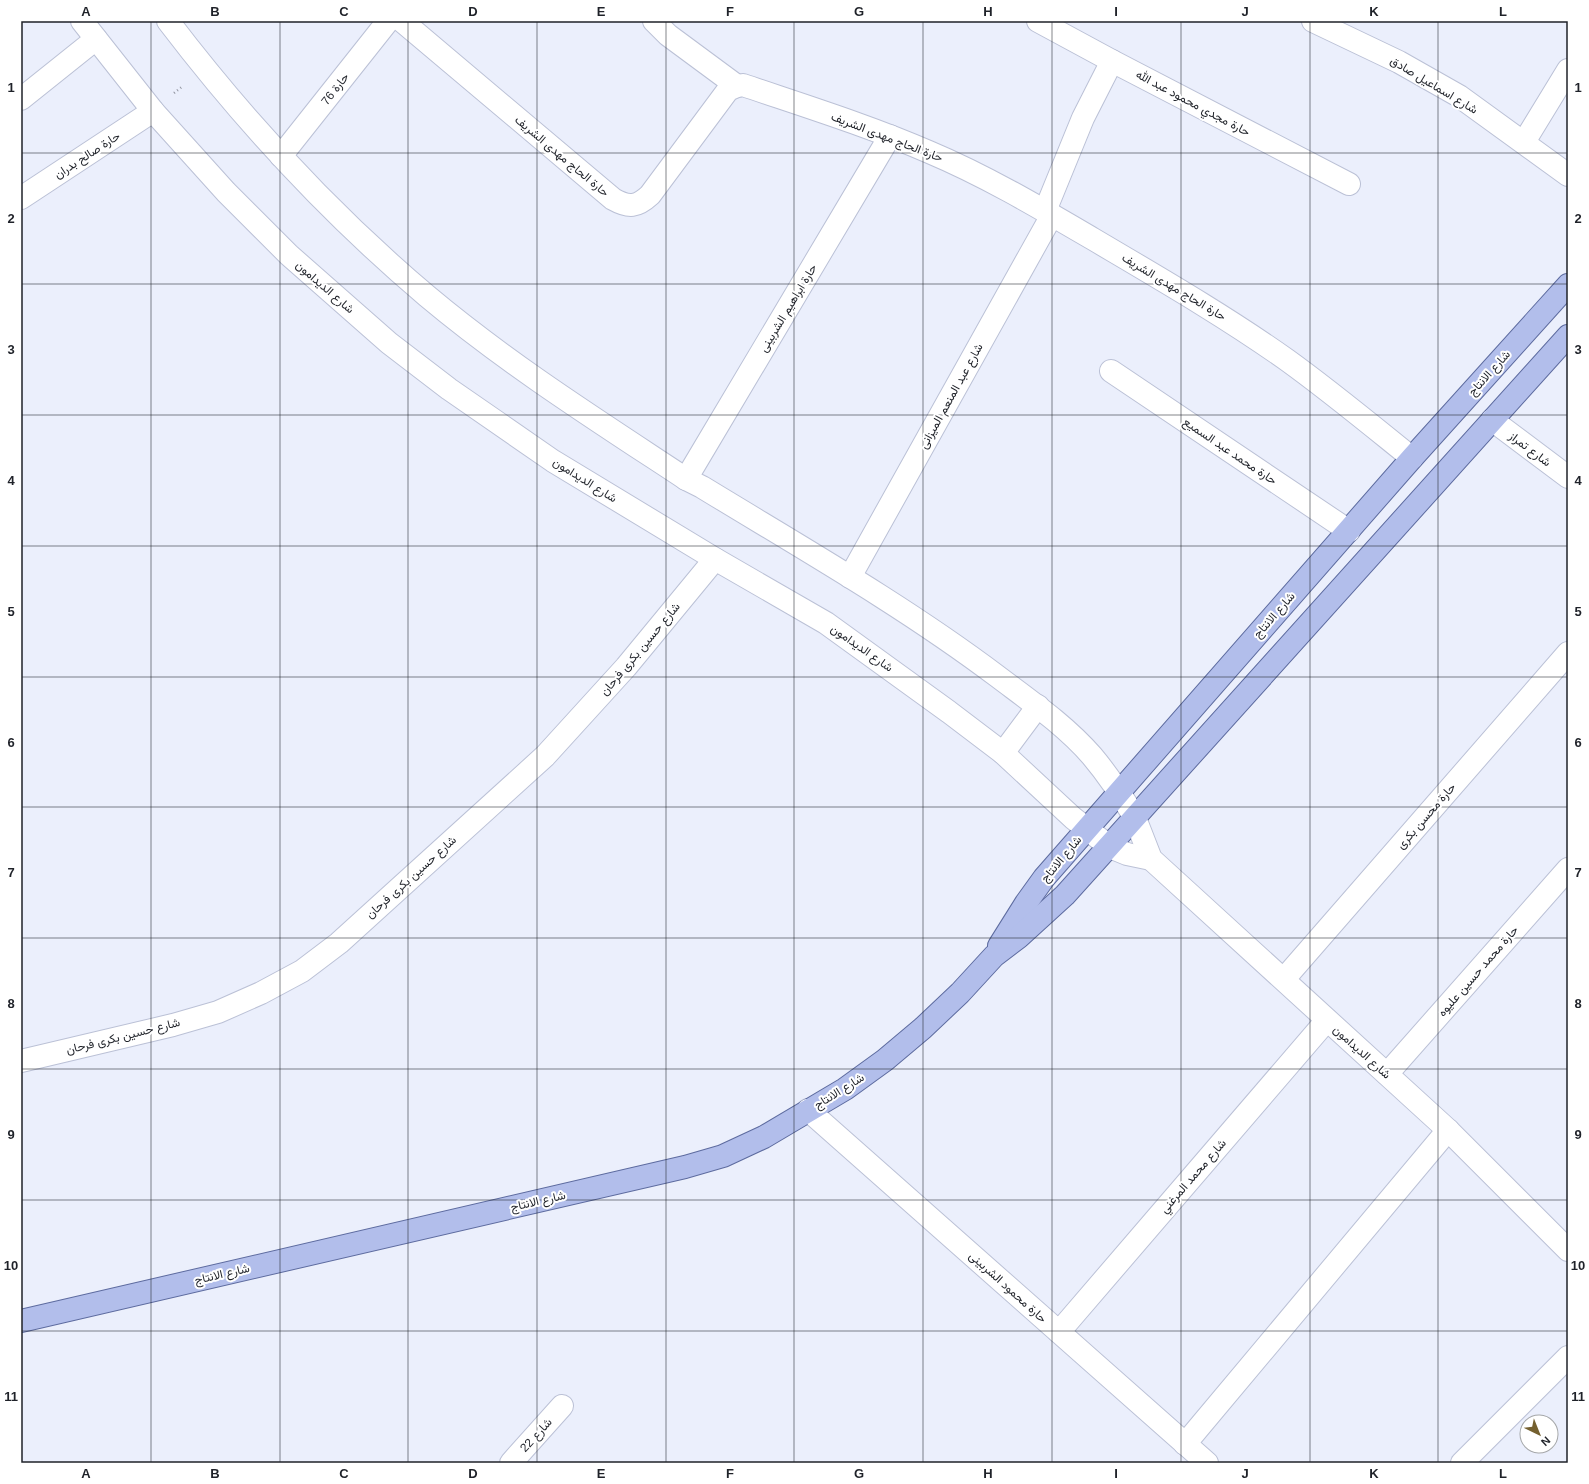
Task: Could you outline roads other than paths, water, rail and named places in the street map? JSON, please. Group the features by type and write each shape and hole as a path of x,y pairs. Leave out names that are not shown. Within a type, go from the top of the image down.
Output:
{"main road":[{"name":"شارع الانتاج","path":"994,956 1026,903 1044,878 1412,458 1568,285"},
{"name":"شارع الانتاج","path":"21,1321 685,1167 723,1156 764,1137 844,1089 891,1055 924,1028 960,993 994,956 1019,937 1065,895 1110,847 1568,336"}],"street":[{"name":"شارع الديدامون","path":"82,21 153,111 226,192 289,255 389,343 455,393 553,461 715,559 826,623 1003,753 1086,830 1110,847 1127,854 1151,859"},
{"name":"شارع الديدامون","path":"168,21 204,68 281,156 349,226 427,296 518,367 686,480 709,491 940,634 1038,706 1091,755 1119,791 1135,818 1151,859 1448,1130 1568,1250"},
{"name":"حارة 76","path":"281,156 388,21"},
{"name":"حارة الحاج مهدى الشريف","path":"402,21 613,199 622,204 632,205 643,202 650,195 728,90 743,85 890,136 929,152 1048,213 1179,289 1240,328 1299,369 1412,458"},
{"path":"654,21 680,44 738,86"},
{"name":"حارة مجدي محمود عبد الله","path":"1038,21 1349,184"},
{"name":"شارع اسماعيل صادق","path":"1313,21 1398,62 1459,96 1568,175"},
{"path":"21,98 96,39"},
{"name":"شارع عبد المنعم الميزانى","path":"850,577 1048,213 1083,118 1112,61"},
{"path":"1524,142 1568,70"},
{"name":"حارة صالح بدران","path":"21,198 153,111"},
{"name":"حارة ابراهيم الشربينى","path":"686,480 890,136"},
{"name":"حارة محمد عبد السميع","path":"1111,371 1349,531"},
{"name":"شارع تمراز","path":"1492,420 1568,477"},
{"name":"شارع حسين بكرى فرحان","path":"21,1061 173,1025 218,1012 261,993 302,971 339,943 545,756 626,667 715,559"},
{"name":"حارة محسن بكرى","path":"1284,979 1568,653"},
{"path":"1003,753 1038,706"},
{"name":"حارة محمد حسين عليوه","path":"1387,1074 1568,869"},
{"name":"شارع محمد المرغني","path":"1059,1332 1327,1020"},
{"name":"حارة محمود الشربينى","path":"808,1110 1207,1463"},
{"path":"1186,1444 1448,1130"},
{"path":"1462,1463 1568,1357"},
{"name":"شارع 22","path":"511,1463 562,1406"}]}
